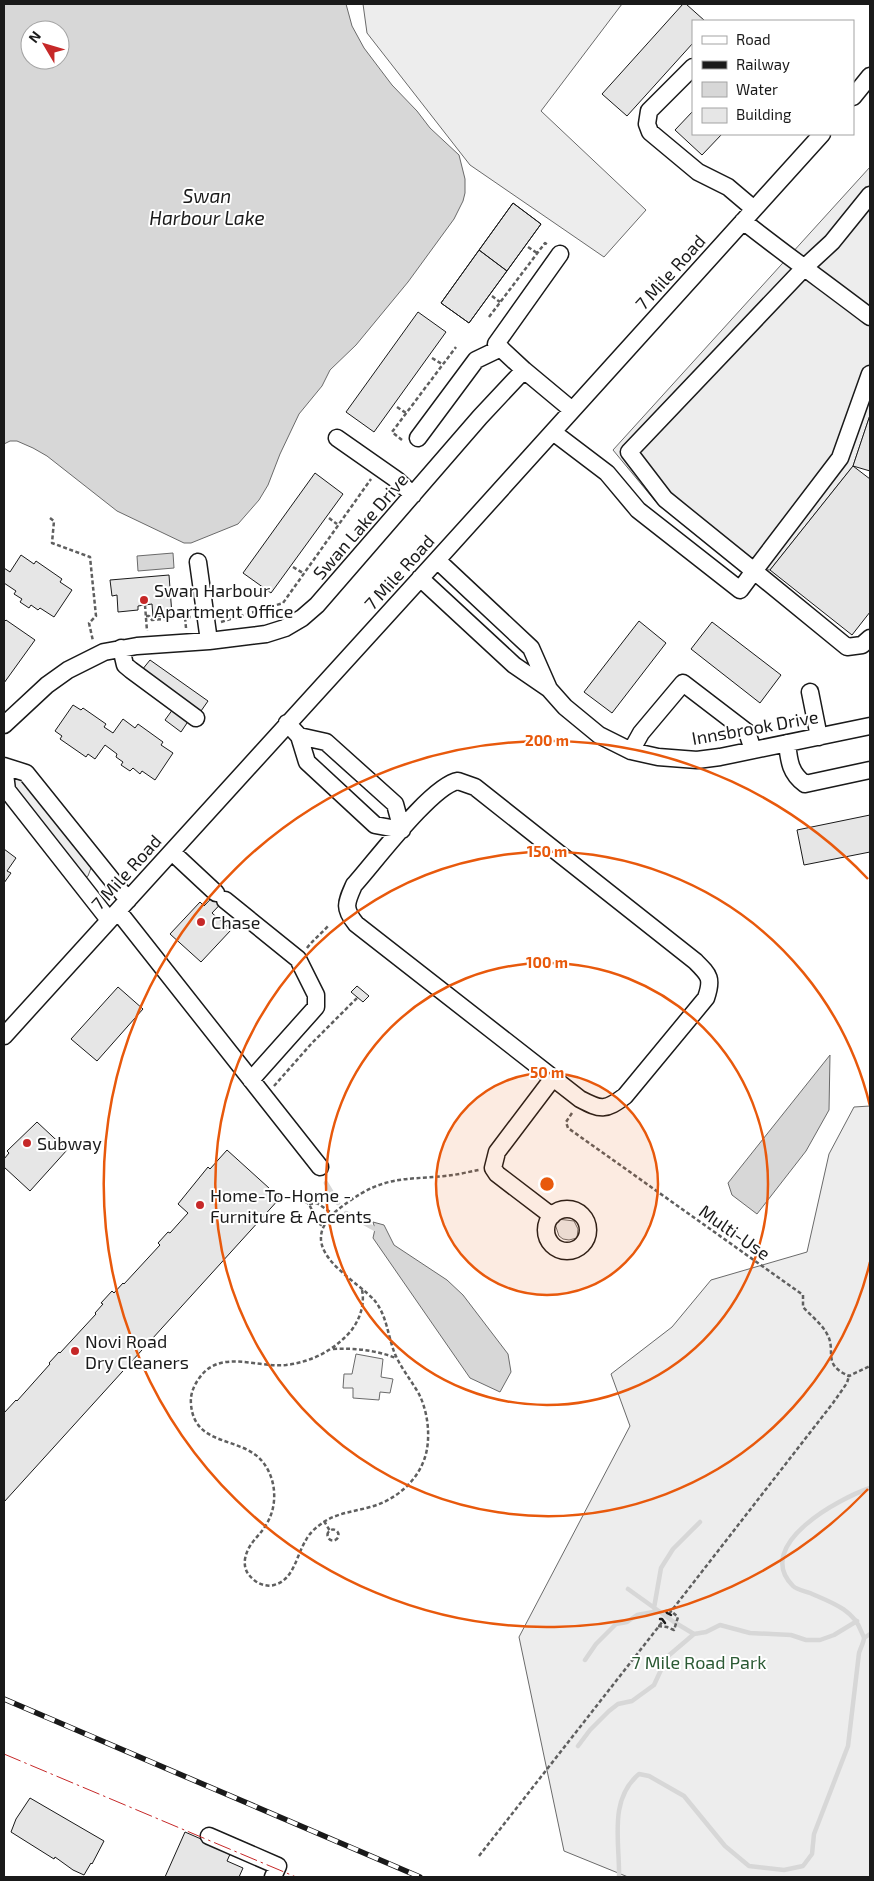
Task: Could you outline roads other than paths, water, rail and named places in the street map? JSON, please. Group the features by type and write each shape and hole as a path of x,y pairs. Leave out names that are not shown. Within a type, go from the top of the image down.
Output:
{"street":[{"path":"692,68 649,111 648,124 650,132 698,172 728,187 749,215 791,260 805,267 870,317"},
{"path":"854,96 870,76"},
{"name":"7 Mile Road","path":"4,1036 821,135"},
{"path":"870,195 832,242 805,267 629,452 665,498 847,646 862,646 870,638"},
{"path":"560,254 496,344 572,410"},
{"path":"418,438 476,360 501,348"},
{"name":"Swan Lake Drive","path":"4,725 47,685 68,670 98,655 121,648 266,634 284,628 302,618 317,605 480,417 524,370"},
{"path":"553,432 607,474 638,510 740,590 840,458 870,374"},
{"path":"337,438 397,480 414,495"},
{"name":"Innsbrook Drive","path":"437,560 531,648 549,689"},
{"path":"198,562 212,619 209,641"},
{"name":"Innsbrook Drive","path":"420,578 514,665 549,689 564,707 586,726 599,735 631,751 658,757 697,760 870,726"},
{"path":"121,648 125,665 196,718"},
{"path":"631,751 641,733 683,683 747,732 753,750"},
{"path":"810,692 820,736"},
{"path":"288,723 299,736 307,762 375,825 402,830"},
{"path":"299,736 326,742 395,804 402,830"},
{"path":"787,743 790,767 805,784 870,770"},
{"path":"118,910 6,790 4,766 26,773 118,910 320,1167"},
{"path":"452,782 458,782 475,788 695,961 706,973 711,985 706,998 625,1096 610,1107 596,1108 580,1099 356,924 348,914 348,900 354,885 402,830 432,796 452,782"},
{"path":"172,852 220,896 298,959 316,995 316,1007 312,1013 251,1080"},
{"path":"552,1216 497,1174 493,1168 497,1152 553,1078"},
{"path":"210,1836 278,1866 274,1877"}],"water":[{"name":"Swan Harbour Lake","path":"4,4 346,4 352,26 364,48 392,85 417,111 430,128 459,155 465,179 465,193 454,219 408,282 356,345 330,370 322,386 299,414 268,485 259,500 238,524 191,543 184,543 117,511 47,456 17,441 10,441 4,444"},
{"path":"173,553 174,568 138,571 137,556"},
{"path":"830,1055 829,1110 806,1151 757,1214 732,1195 728,1183"},
{"path":"373,1222 384,1225 394,1245 447,1280 463,1295 508,1354 511,1372 500,1392 470,1378 373,1238 375,1229"}],"waterway":[{"path":"326,1183 338,1203"},
{"path":"346,1213 375,1229"},
{"path":"619,1877 619,1809 629,1784 639,1774 649,1776 684,1796 725,1846 749,1866 784,1870 803,1866 812,1854 814,1834 848,1746 859,1653 864,1638 857,1623 847,1612 833,1603 793,1586 783,1570 784,1555 791,1540 805,1525 840,1502 870,1488"},
{"path":"654,1608 661,1568 673,1549 700,1522"},
{"path":"628,1589 694,1634 706,1632 720,1625 750,1633 791,1635 806,1640 820,1640 834,1635 857,1621"},
{"path":"585,1660 596,1644 616,1624 627,1622 637,1615 659,1611"},
{"path":"578,1746 590,1730 609,1711 618,1704 632,1701 654,1685 667,1657 694,1634"},
{"path":"864,1638 870,1634"}],"railway":[{"path":"4,1699 420,1877"}],"place":[{"name":"Swan Harbour Apartment Office","path":"144,600"},
{"name":"Chase","path":"201,922"},
{"name":"Subway","path":"27,1143"},
{"name":"Home-To-Home - Furniture & Accents","path":"200,1205"},
{"name":"Novi Road Dry Cleaners","path":"75,1351"}],"park label":[{"name":"7 Mile Road Park","path":"699,1662"}]}
